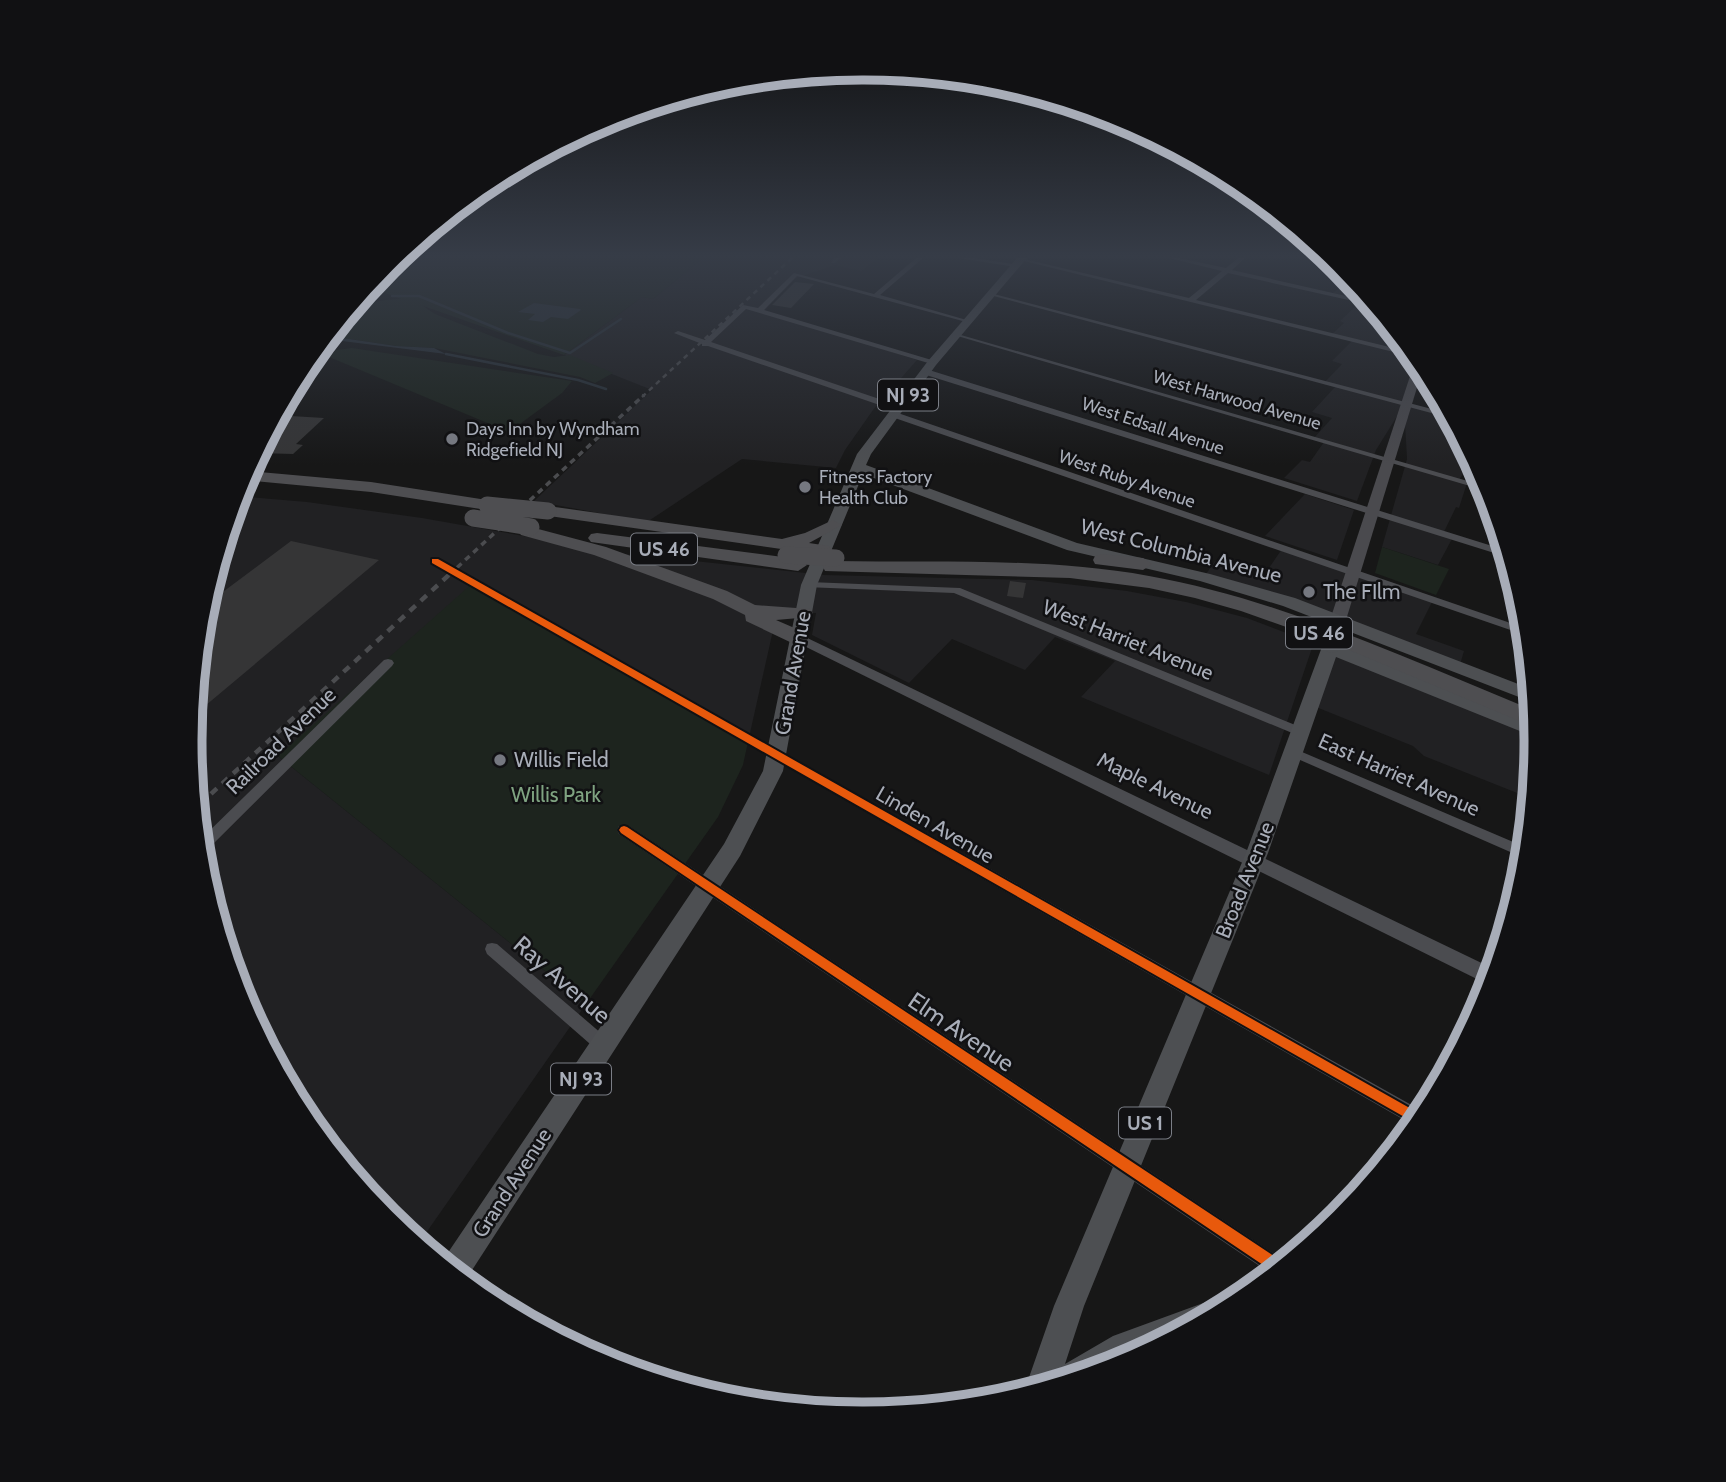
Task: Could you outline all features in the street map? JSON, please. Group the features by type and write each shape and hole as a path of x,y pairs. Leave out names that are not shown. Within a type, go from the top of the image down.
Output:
{"highway":[{"name":"US 46","path":"258,477 362,486 486,505 537,522 686,552 792,560 830,558 942,564 1086,574 1148,582 1210,596 1305,627 1523,714"},
{"path":"253,489 353,499 473,517 771,542 830,558"},
{"path":"537,522 600,551 691,584 750,610 771,614 803,613"},
{"path":"771,542 810,537 833,525"},
{"path":"942,564 1052,557 1143,564"},
{"path":"942,564 1105,584 1176,596 1246,615 1332,646"},
{"name":"US 46","path":"942,564 1097,567 1210,587 1306,618 1522,704"},
{"path":"691,584 799,638"}],"main road":[{"name":"Grand Avenue","path":"459,1263 752,816 777,756 809,585 830,558 833,525 858,467 870,443 963,327"},
{"name":"Broad Avenue","path":"1046,1375 1069,1306 1254,860 1295,753 1332,646 1371,511 1414,377"},
{"name":"West Columbia Avenue","path":"858,467 1072,547 1235,585 1521,692"},
{"path":"1332,646 1523,725"}],"street":[{"path":"705,344 723,327"},
{"name":"West Edsall Avenue","path":"812,327 1495,550"},
{"path":"1116,327 1436,412"},
{"path":"1298,327 1396,351"},
{"name":"West Ruby Avenue","path":"678,333 1514,628"},
{"name":"West Harwood Avenue","path":"956,334 1471,484"},
{"name":"Linden Avenue","path":"435,561 1408,1113"},
{"name":"West Harriet Avenue","path":"809,585 939,587 959,591 1301,732"},
{"name":"Maple Avenue","path":"799,638 1481,972"},
{"name":"Railroad Avenue","path":"210,838 388,663"},
{"name":"East Harriet Avenue","path":"1295,753 1515,848"},
{"name":"Elm Avenue","path":"624,830 1270,1261"},
{"name":"Ray Avenue","path":"492,949 603,1045"}],"shaded area":[{"path":"601,327 814,327 917,360 873,410 836,468 742,459 647,522 534,501 652,390 564,355"},
{"path":"1339,327 1377,327 1419,385 1413,384 1405,404 1436,412 1455,449 1465,471 1459,480 1467,483 1459,508 1456,507 1443,534 1453,537 1438,565 1382,547 1407,459 1404,405 1376,450 1357,501 1284,478 1302,460 1310,462 1324,442 1314,438 1332,418 1312,412 1335,387 1323,384 1342,364 1332,361 1352,341 1331,335"},
{"path":"340,338 396,346 434,348 446,354 338,340"},
{"path":"1305,494 1354,510 1337,560 1265,536"},
{"path":"250,497 422,518 676,563 676,559 824,575 1032,580 1127,591 1186,602 1247,618 1310,643 1312,648 1269,775 1081,697 1115,661 1055,637 1025,670 952,639 909,683 812,635 816,613 762,611 774,626 748,742 278,756 586,1004 425,1235 366,1176 314,1108 291,1071 253,994 225,912 208,827 202,741 208,655 225,570"},
{"path":"1282,549 1433,600 1416,634 1464,651 1459,668 1204,577 1215,561 1262,578"},
{"path":"1331,648 1523,725 1521,794 1424,756 1413,746 1311,705"}],"green space":[{"path":"349,327 469,327 538,354 554,357 570,355 613,373 595,383 580,377 434,348 396,346 340,338"},
{"path":"484,327 601,327 564,355"},
{"path":"352,348 572,381 562,393 509,432 329,357 336,350"},
{"path":"1382,547 1449,569 1436,595 1375,573"},
{"name":"Willis Park","path":"475,581 748,742 743,765 718,817 586,1004 278,756"}],"building":[{"path":"291,416 324,418 296,444 303,445 293,454 269,453"},
{"path":"291,541 379,560 204,707 208,655 219,595"},
{"path":"1010,581 1026,583 1023,598 1007,596"}],"waterway":[{"path":"494,327 570,353 609,327"},
{"path":"446,354 578,380 606,389"}],"railway":[{"path":"642,397 717,327"},
{"path":"449,575 644,395"},
{"path":"205,799 451,573"}],"cycle path":[{"path":"435,561 1408,1113"},
{"path":"624,830 1269,1261"}],"place":[{"name":"Days Inn by Wyndham Ridgefield NJ","path":"452,439"},
{"name":"Fitness Factory Health Club","path":"805,487"},
{"name":"The FIlm","path":"1309,592"},
{"name":"Willis Field","path":"500,760"}]}
